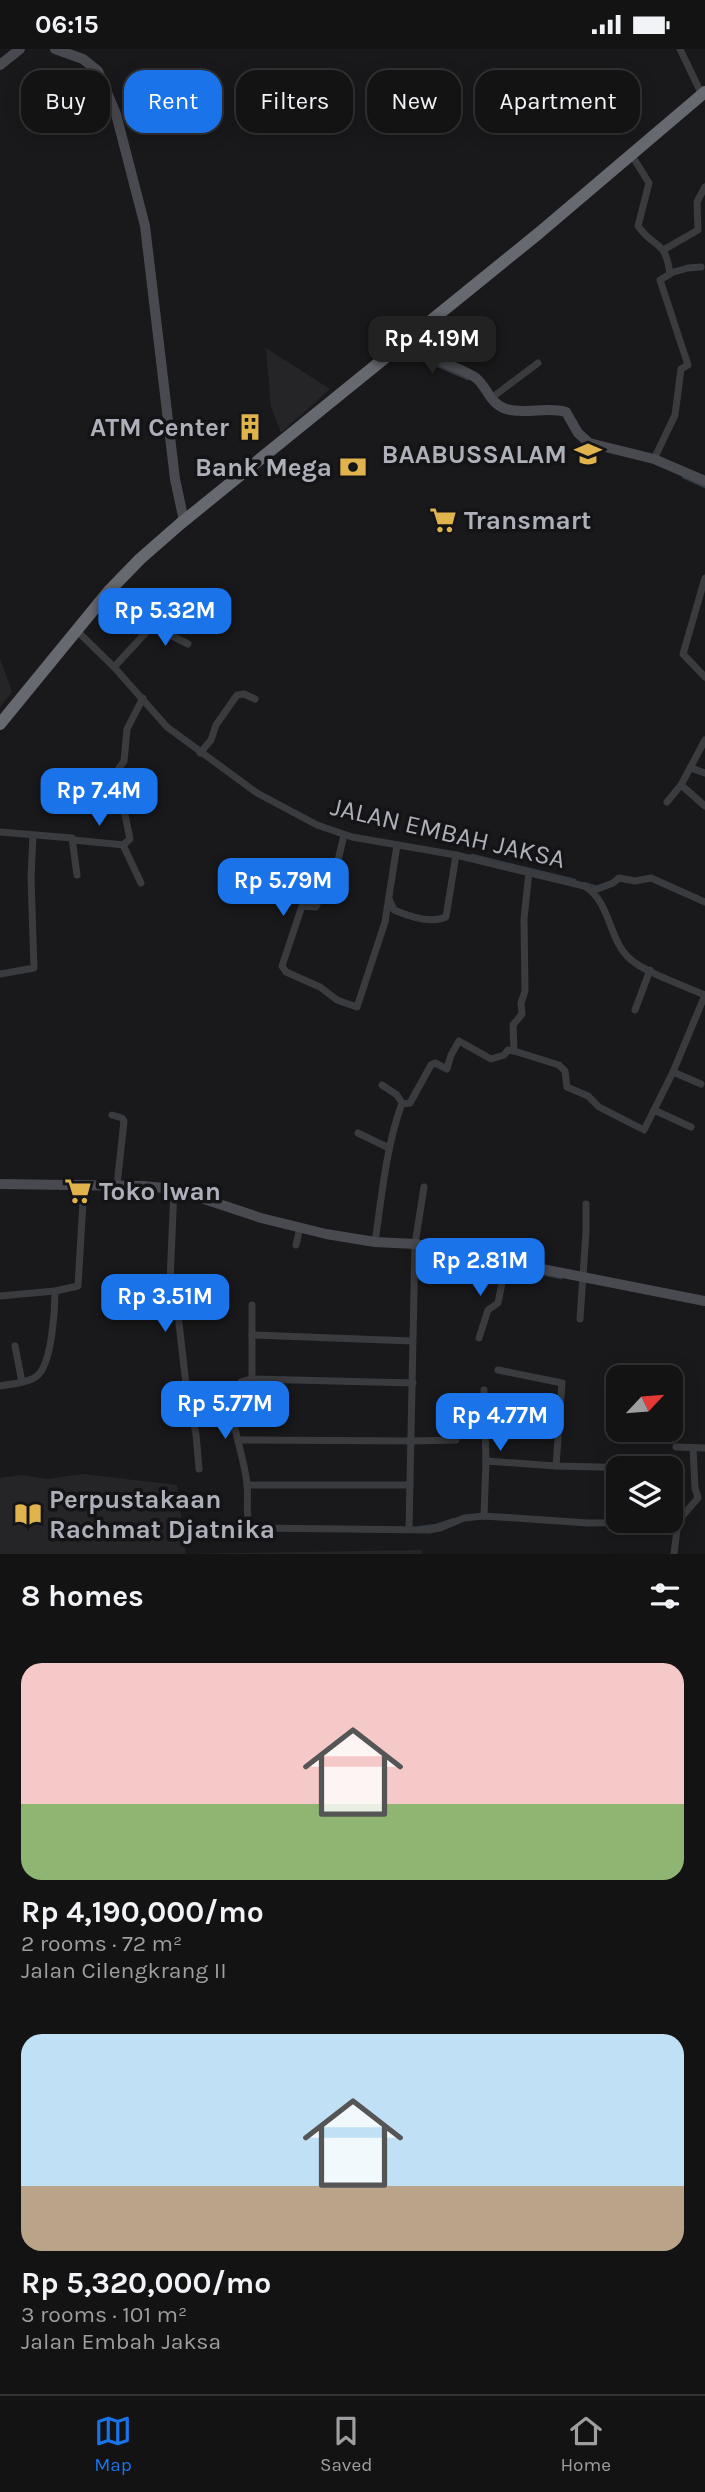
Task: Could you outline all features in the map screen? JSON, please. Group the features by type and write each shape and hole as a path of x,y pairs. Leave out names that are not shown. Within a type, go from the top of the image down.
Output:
{"highway":[{"path":"0,725 76,630 140,559 539,233 704,94"}],"street":[{"path":"0,65 20,49"},
{"path":"55,49 74,52 101,75 116,114 145,226 175,478 184,521"},
{"path":"680,49 704,94"},
{"path":"631,154 649,183 638,226 665,250 670,273"},
{"path":"665,250 698,230 697,202 705,187"},
{"path":"654,459 676,415 681,369 688,363 660,280 670,273 701,267"},
{"path":"400,346 476,378 490,399 504,408 566,412 578,433 589,443 654,459 705,481"},
{"path":"490,399 538,363"},
{"path":"705,578 683,655 705,677"},
{"path":"696,608 705,611"},
{"path":"114,667 149,627 188,644"},
{"name":"JALAN EMBAH JAKSA","path":"76,630 114,667 167,727 268,799 317,825 344,835 456,855 584,885 602,904 628,958 705,995"},
{"path":"200,753 215,734 216,725 237,695 244,694 255,699"},
{"path":"124,845 130,839 117,771 124,761 127,729 142,698"},
{"path":"667,801 681,785 705,740"},
{"path":"691,768 705,773"},
{"path":"681,785 705,806"},
{"path":"0,832 124,845"},
{"path":"0,974 34,968 31,878 33,835"},
{"path":"344,835 336,869 327,878 316,908 302,906 282,968 320,987 332,997 357,1007 385,922 397,845"},
{"path":"73,840 77,875"},
{"path":"124,845 141,883"},
{"path":"388,899 395,911 410,916 437,920 446,917 456,855"},
{"path":"514,1051 513,1025 522,1014 521,1003 525,991 524,919 529,872"},
{"path":"592,891 619,878 635,881 652,878 705,902"},
{"path":"635,1010 650,970"},
{"path":"402,1104 410,1103 431,1065 435,1063 447,1069 459,1041 491,1059 504,1055 508,1050 559,1065 565,1071 565,1085 569,1089 588,1096 599,1107 643,1130 673,1072 705,995"},
{"path":"673,1072 701,1084"},
{"path":"382,1085 397,1095 402,1104"},
{"path":"375,1242 389,1148 402,1104"},
{"path":"654,1110 691,1126"},
{"path":"112,1115 124,1121 117,1185"},
{"path":"358,1133 389,1148"},
{"path":"0,1184 117,1185 174,1192 326,1234 375,1242 415,1244 705,1301"},
{"path":"0,1296 76,1288 85,1185"},
{"path":"409,1528 415,1244 424,1187"},
{"path":"174,1192 170,1281 176,1297 199,1469"},
{"path":"580,1319 586,1204"},
{"path":"296,1245 300,1227"},
{"path":"480,1338 488,1310 498,1303 506,1263"},
{"path":"0,1385 22,1382 38,1375 44,1365 53,1323 55,1291"},
{"path":"252,1305 252,1379"},
{"path":"252,1335 412,1341"},
{"path":"15,1346 22,1382"},
{"path":"498,1370 562,1383 556,1466"},
{"path":"241,1382 252,1379 413,1383"},
{"path":"484,1390 484,1516"},
{"path":"188,1400 232,1396 233,1422 239,1440 247,1485 248,1520 252,1528 429,1530 462,1518 484,1516 606,1523"},
{"path":"239,1440 456,1440"},
{"path":"676,1447 705,1448"},
{"path":"674,1554 678,1521 702,1495 695,1488 693,1448"},
{"path":"486,1461 606,1467"},
{"path":"247,1485 410,1485"}],"shaded area":[{"path":"266,348 330,389 281,433 271,406"},
{"path":"0,658 12,692 0,707"},
{"path":"82,1474 177,1485 186,1554 0,1554 0,1478 21,1475 47,1479"},
{"path":"422,1550 422,1554 186,1554"}],"waterway":[{"path":"429,362 468,379"},
{"path":"683,477 705,487"},
{"path":"472,855 575,880"},
{"path":"584,883 597,887"},
{"path":"526,1271 561,1278"},
{"path":"420,1527 454,1519"}],"place":[{"name":"ATM Center","path":"250,427"},
{"name":"BAABUSSALAM","path":"588,454"},
{"name":"Bank Mega","path":"353,467"},
{"name":"Transmart","path":"443,520"},
{"name":"Toko Iwan","path":"78,1191"},
{"name":"Perpustakaan Rachmat Djatnika","path":"28,1514"}]}
